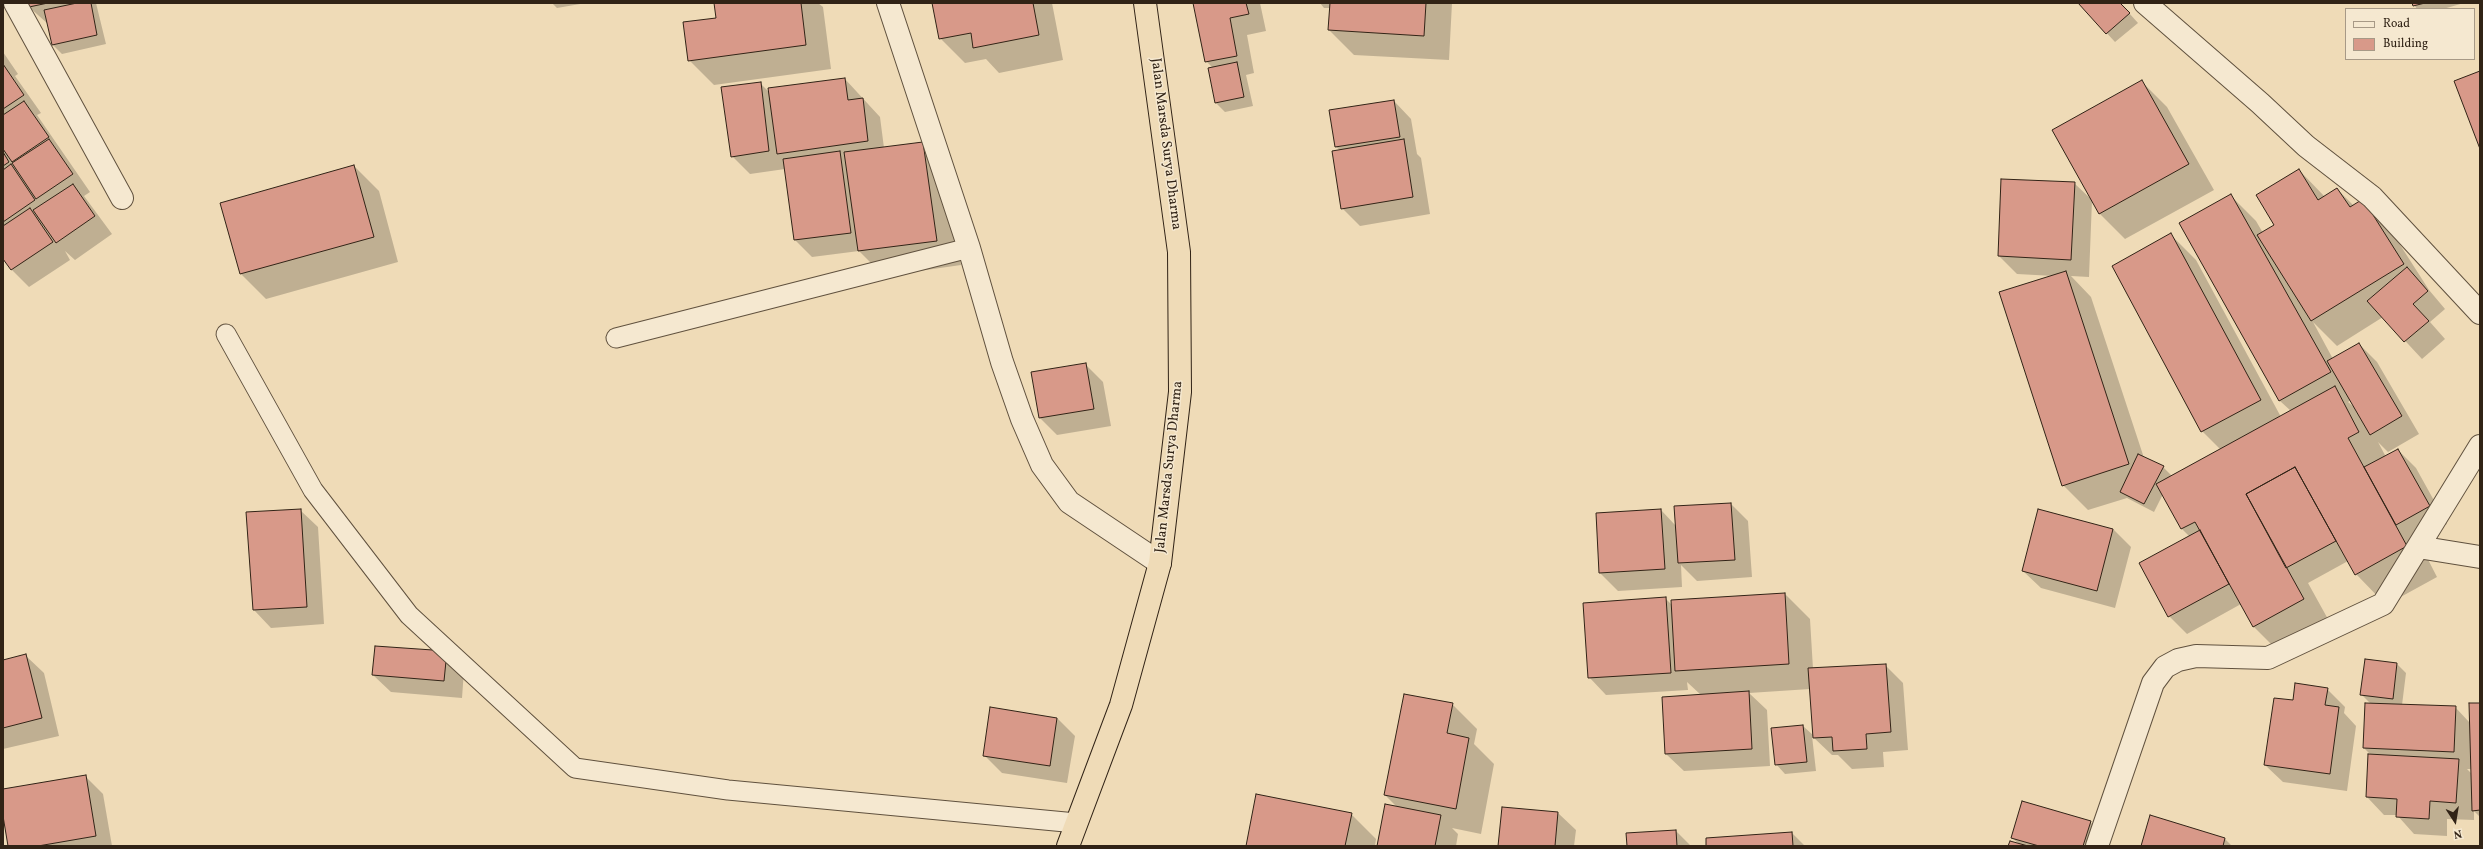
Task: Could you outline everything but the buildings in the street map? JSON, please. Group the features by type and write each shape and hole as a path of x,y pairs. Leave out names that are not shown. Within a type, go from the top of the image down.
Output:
{"highway":[{"name":"Jalan Marsda Surya Dharma","path":"1068,846 1121,705 1160,563 1180,392 1179,252 1145,3"}],"street":[{"path":"15,3 122,198"},
{"path":"888,3 969,248 1002,362 1022,419 1042,465 1069,502 1160,563"},
{"path":"2145,3 2260,103 2306,146 2372,197 2480,313"},
{"path":"2097,846 2153,683 2165,668 2178,660 2196,656 2268,658 2383,604 2480,446"},
{"path":"2418,547 2480,556"}],"lane":[{"path":"616,338 969,248"},
{"path":"226,334 313,490 409,614 575,768 728,790 1076,823"}]}
